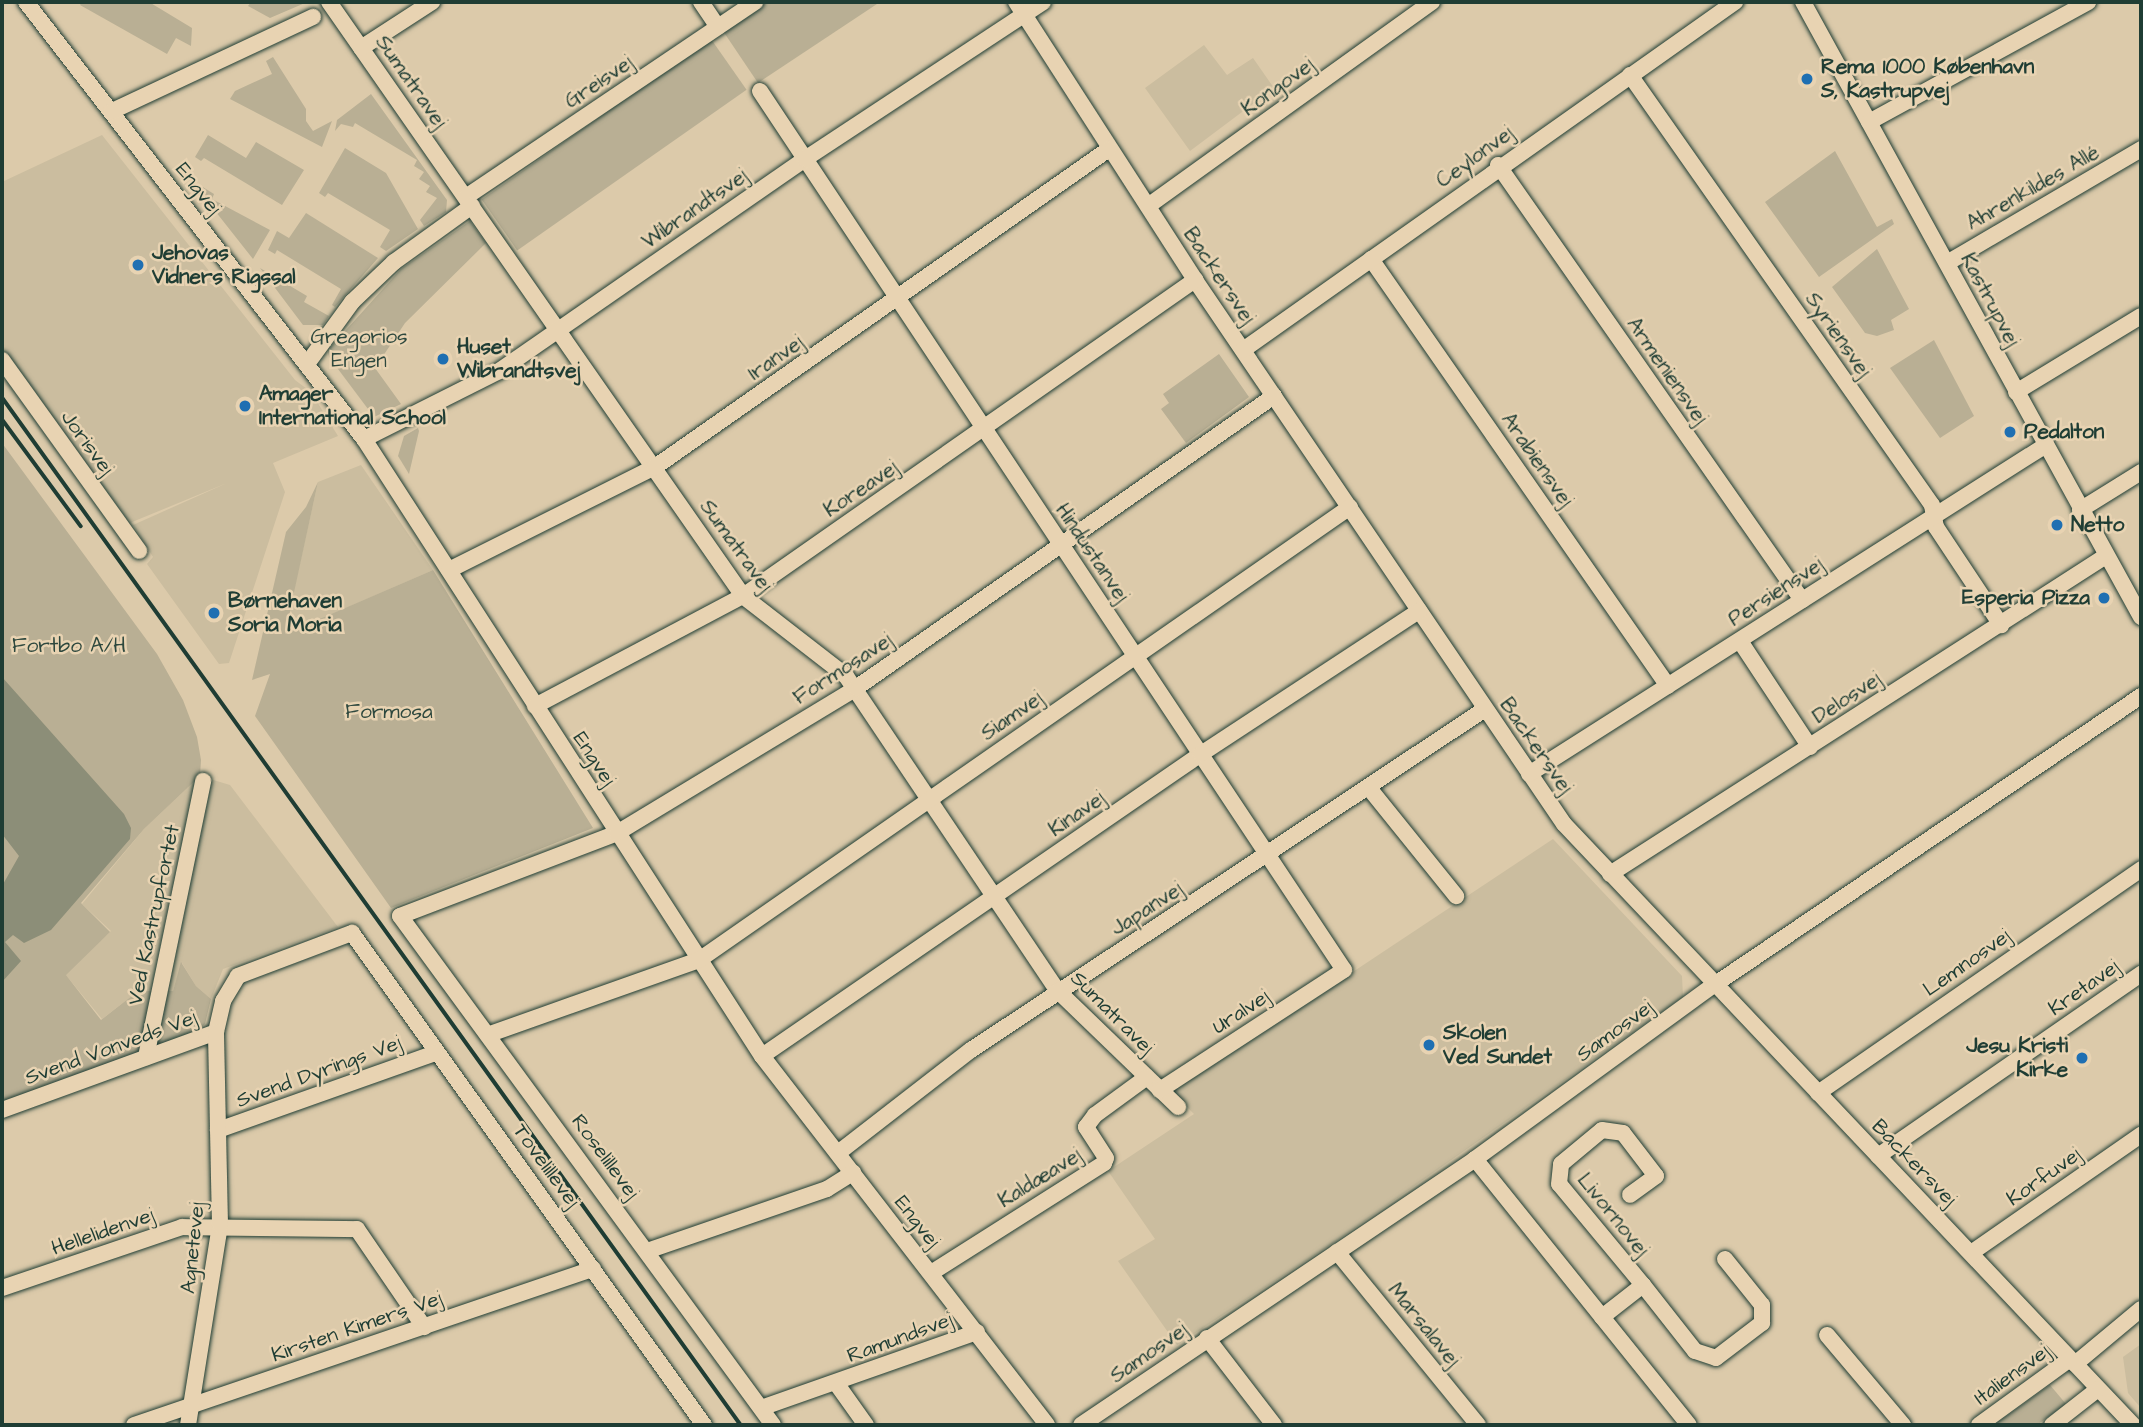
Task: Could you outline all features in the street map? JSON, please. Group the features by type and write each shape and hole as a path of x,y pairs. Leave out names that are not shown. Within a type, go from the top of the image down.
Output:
{"street":[{"name":"Engvej","path":"26,2 364,439 762,1056 1047,1425"},
{"name":"Sumatravej","path":"329,2 560,327 743,596 856,688 1058,991 1178,1107"},
{"path":"362,48 432,2"},
{"path":"701,2 718,27"},
{"name":"Greisvej","path":"307,364 352,302 394,262 469,201 755,2"},
{"name":"Wibrandtsvej","path":"364,439 499,371 1020,8 1043,2"},
{"name":"Kongovej","path":"1148,206 1432,2"},
{"name":"Ceylonvej","path":"1243,350 1498,165 1735,2"},
{"name":"Kastrupvej","path":"1803,2 2141,617"},
{"path":"1869,122 2088,2"},
{"name":"Backersvej","path":"1020,8 1195,280 1564,824 2133,1425"},
{"path":"112,111 313,17"},
{"name":"Syriensvej","path":"1630,75 1932,505 1936,527 2001,625"},
{"name":"Hindustanvej","path":"760,91 1344,970"},
{"name":"Iranvej","path":"449,570 655,467 899,299 1109,149"},
{"name":"Ahrenkildes Allé","path":"1947,263 2141,149"},
{"name":"Armeniensvej","path":"1498,165 1802,600"},
{"name":"Arabiensvej","path":"1370,259 1668,686"},
{"name":"Koreavej","path":"535,706 743,596 1195,280"},
{"path":"2017,392 2141,316"},
{"name":"Jorisvej","path":"2,360 139,551"},
{"name":"Formosavej","path":"400,916 617,833 856,688 1275,396"},
{"name":"Persiensvej","path":"1529,774 2046,445"},
{"path":"2080,510 2141,472"},
{"name":"Siamvej","path":"699,960 1350,507"},
{"name":"Delosvej","path":"1610,874 2106,556"},
{"name":"Kinavej","path":"762,1056 1201,754 1419,611"},
{"path":"1740,641 1810,747"},
{"name":"Samosvej","path":"1081,1425 1475,1160 1714,985 2141,696"},
{"name":"Japanvej","path":"838,1153 971,1049 1485,709"},
{"name":"Ved Kastrupfortet","path":"146,1057 203,782"},
{"path":"1369,788 1456,896"},
{"name":"Lemnosvej","path":"1818,1093 2141,869"},
{"name":"Roselillevej","path":"400,916 490,1034 773,1425"},
{"name":"Tovelillevej","path":"238,976 352,933 435,1053 704,1425"},
{"path":"490,1034 699,960"},
{"name":"Uralvej","path":"1160,1090 1344,970"},
{"name":"Kretavej","path":"1878,1156 2141,974"},
{"name":"Svend Vonveds Vej","path":"2,1110 216,1032 223,1001 238,976"},
{"name":"Agnetevej","path":"188,1425 220,1225 216,1032"},
{"name":"Svend Dyrings Vej","path":"218,1130 435,1053"},
{"name":"Kaldæavej","path":"931,1273 1104,1163 1105,1158 1086,1127 1095,1115 1147,1077"},
{"name":"Livornovej","path":"1630,1195 1656,1176 1623,1133 1602,1130 1561,1164 1559,1184 1695,1352 1716,1358 1762,1323 1762,1305 1725,1259"},
{"name":"Korfuvej","path":"1971,1254 2141,1135"},
{"path":"1475,1160 1689,1425"},
{"path":"647,1251 827,1189 853,1173"},
{"name":"Hellelidenvej","path":"2,1288 182,1227 220,1225 357,1229 424,1327"},
{"name":"Marsalavej","path":"1337,1252 1478,1425"},
{"name":"Kirsten Kimers Vej","path":"134,1425 593,1269"},
{"name":"Livornovej","path":"1602,1317 1643,1285"},
{"name":"Italiensvej","path":"1979,1425 2073,1361 2141,1309"},
{"name":"Ramundsvej","path":"761,1408 977,1332"},
{"path":"1827,1335 1903,1425"},
{"path":"1207,1338 1274,1425"},
{"name":"Ramundsvej","path":"836,1383 866,1425"},
{"path":"2052,1425 2098,1390"}],"shaded area":[{"path":"1204,45 1227,75 1253,58 1274,88 1190,151 1145,88"},
{"path":"102,135 295,380 311,392 338,436 273,463 285,492 229,663 219,664 147,564 153,557 133,525 227,483 120,527 2,347 2,182"},
{"path":"361,465 433,570 284,635 318,482"},
{"path":"2,677 124,814 131,828 130,839 51,930 24,943 13,935 5,942 21,961 2,982 2,886 19,856 2,834"},
{"path":"200,776 230,785 338,927 223,969 211,999 196,986 182,963 173,991 138,991 102,1019 65,974 111,931 82,904 144,829"},
{"name":"Skolen Ved Sundet","path":"1553,839 1682,976 1683,997 1336,1241 1177,1345 1118,1261 1155,1239 1108,1171 1194,1114 1172,1092"},
{"path":"2141,1344 2141,1408 2128,1393 2123,1357"}],"green space":[{"path":"82,2 149,2 192,28 191,46 176,38 167,54 80,5"},
{"path":"251,2 305,3 270,18 248,6"},
{"path":"766,2 880,2 758,83 723,31"},
{"path":"711,39 747,90 517,250 482,200"},
{"path":"273,57 306,109 306,121 313,131 332,121 322,147 230,99 235,91 272,74 266,61"},
{"path":"371,94 447,200 446,212 424,226 420,220 437,198 426,192 430,186 419,179 424,172 414,166 417,160 355,123 353,127 341,124 335,131 337,120"},
{"path":"208,135 246,158 256,142 304,170 282,205 204,158 201,161 195,157"},
{"path":"345,148 386,173 418,229 386,251 380,247 390,230 328,193 325,197 319,193"},
{"path":"1835,151 1877,227 1892,219 1894,224 1819,277 1765,202"},
{"path":"201,186 214,194 212,199 270,230 253,259 197,188"},
{"path":"306,213 378,258 335,307 332,305 341,289 277,250 275,254 268,250 277,231 289,238"},
{"name":"Gregorios Engen","path":"470,221 486,243 405,323 375,368 401,404 374,417 329,357 328,350 401,269"},
{"path":"1877,249 1909,309 1891,320 1894,330 1877,336 1865,333 1832,287"},
{"path":"260,268 307,296 304,302 329,316 323,325 303,325"},
{"path":"1934,340 1974,416 1940,438 1890,368"},
{"path":"1219,354 1249,397 1186,443 1161,409 1169,403 1163,394"},
{"path":"418,428 409,474 398,456 404,436"},
{"name":"Fortbo A/H","path":"2,443 157,654 183,700 197,737 201,760 200,776 144,829 81,903 110,932 66,975 101,1020 138,991 173,991 181,962 196,986 211,999 205,1024 198,1030 2,1103"},
{"name":"Formosa","path":"318,482 285,634 433,570 593,828 391,908 255,716 270,674 252,680 286,532 306,507"},
{"path":"2050,1385 2066,1404 2037,1425 1994,1425"}],"railway":[{"path":"2,397 741,1425"},
{"path":"2,419 81,526"}],"place":[{"name":"Rema 1000 København S, Kastrupvej","path":"1807,79"},
{"name":"Jehovas Vidners Rigssal","path":"138,265"},
{"name":"Huset Wibrandtsvej","path":"443,359"},
{"name":"Amager International School","path":"245,406"},
{"name":"Pedalton","path":"2010,432"},
{"name":"Netto","path":"2057,525"},
{"name":"Esperia Pizza","path":"2104,598"},
{"name":"Børnehaven Soria Moria","path":"214,613"},
{"name":"Skolen Ved Sundet","path":"1429,1045"},
{"name":"Jesu Kristi Kirke","path":"2082,1058"}]}
